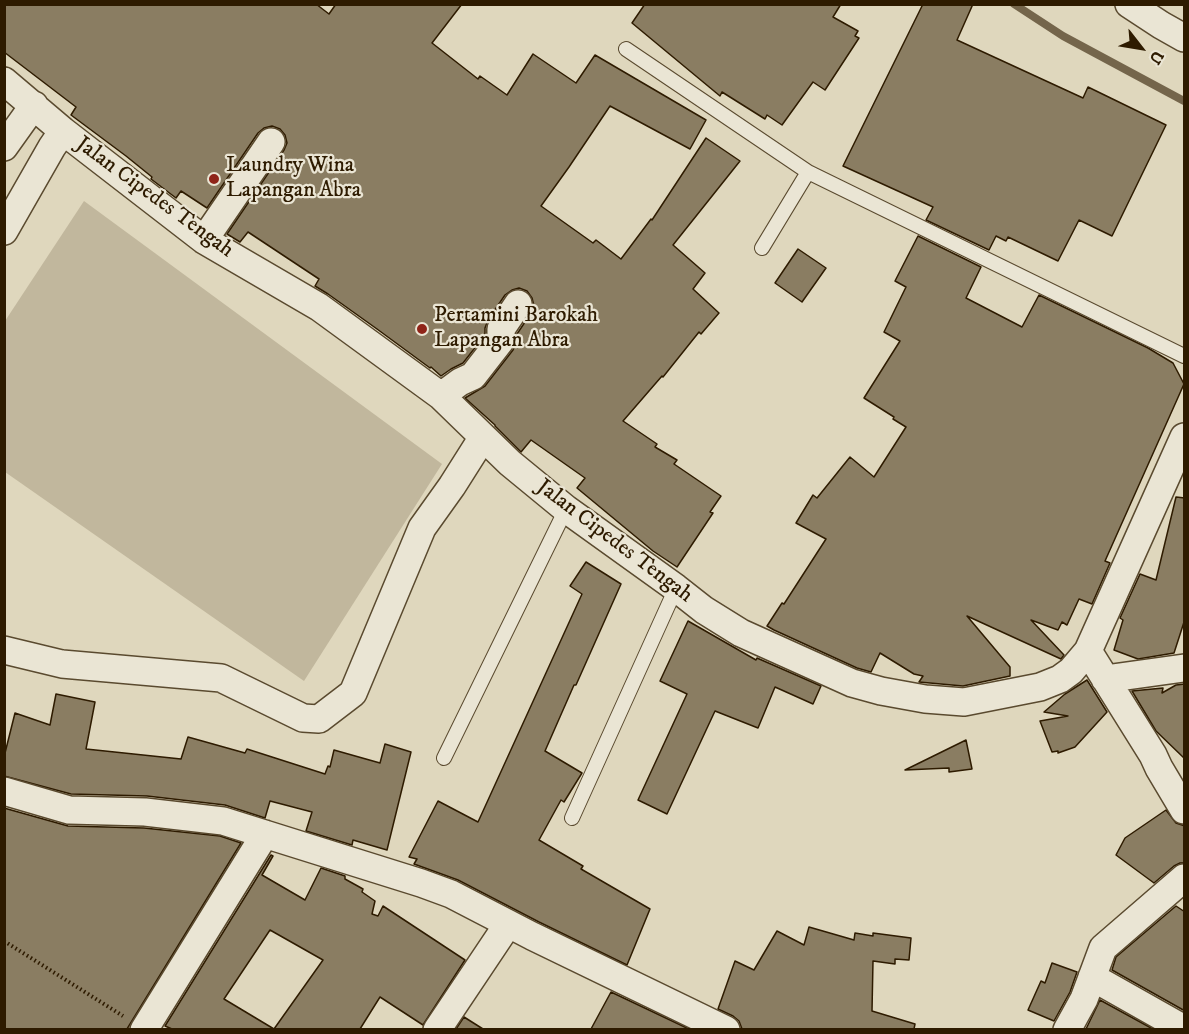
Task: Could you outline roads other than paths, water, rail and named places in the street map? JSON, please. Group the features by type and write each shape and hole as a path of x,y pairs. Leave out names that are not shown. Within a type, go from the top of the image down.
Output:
{"street":[{"path":"1129,4 1185,38"},
{"name":"Jalan Cipedes Tengah","path":"4,81 63,131 204,240 319,307 441,396 510,463 566,509 704,610 741,633 852,683 925,699 964,702 1040,687 1060,679 1071,671 1088,651 1185,437"},
{"path":"4,147 34,105"},
{"path":"4,231 63,131"},
{"path":"204,240 271,142"},
{"path":"441,396 460,381 473,376 501,340 501,329 518,304"},
{"path":"4,650 62,664 221,678 303,718 319,719 353,693 422,528 483,437"},
{"path":"1088,651 1185,810"},
{"path":"1105,679 1185,668"},
{"path":"4,791 69,810 145,812 223,821 451,894 508,924 726,1029"},
{"path":"134,1023 265,834"},
{"path":"1067,1029 1084,999 1103,948 1185,878"},
{"path":"437,1029 508,924"},
{"path":"1092,977 1185,1029"}],"lane":[{"path":"626,49 808,172 1185,356"},
{"path":"762,248 808,172"},
{"path":"444,758 566,509"},
{"path":"572,818 676,588"}],"waterway":[{"path":"1014,4 1063,36 1184,101"}],"place":[{"name":"Laundry Wina Lapangan Abra","path":"214,179"},
{"name":"Pertamini Barokah Lapangan Abra","path":"422,329"}]}
